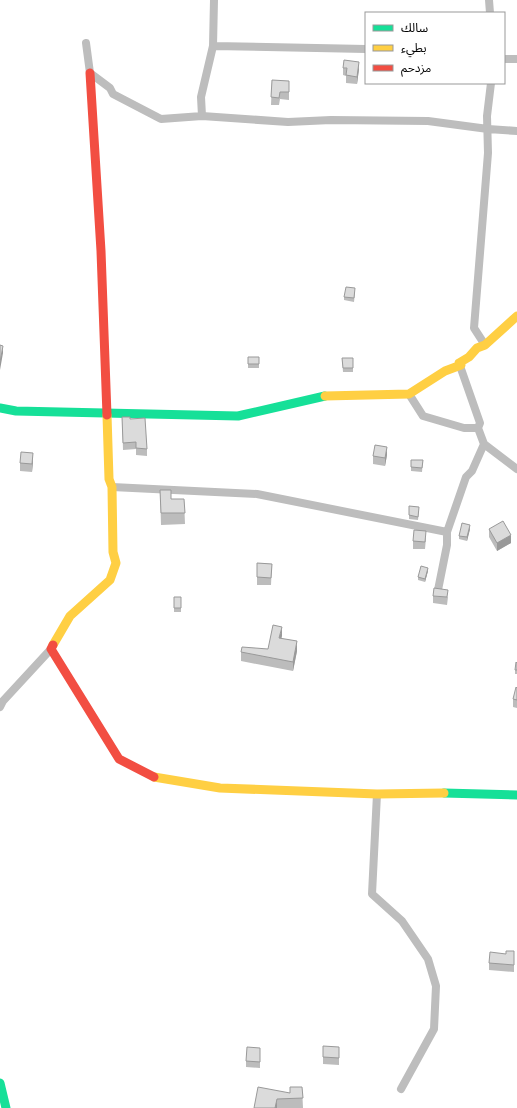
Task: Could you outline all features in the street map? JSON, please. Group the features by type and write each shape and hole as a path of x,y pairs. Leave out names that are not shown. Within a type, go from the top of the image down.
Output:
{"street":[{"path":"202,116 201,97 213,46 214,0"},
{"path":"490,0 490,12"},
{"path":"0,707 3,701 50,649 70,616 110,580 116,563 113,552 112,487 109,479 105,413 101,251 90,73 86,43"},
{"path":"213,46 332,49 339,47 365,49"},
{"path":"505,59 517,59"},
{"path":"90,73 110,88 114,94 161,119 202,116 288,122 331,120 428,121 488,129 517,131"},
{"path":"485,345 474,328 488,153 487,116 491,84"},
{"path":"0,408 16,411 238,416 325,396 409,394 445,371 460,364 478,348 485,345 517,316"},
{"path":"460,364 480,423 478,428 484,444 517,469"},
{"path":"409,394 423,416 464,428 478,428"},
{"path":"438,590 447,545 447,532 466,477 472,471 484,444"},
{"path":"112,487 257,494 447,532"},
{"path":"50,649 119,758 151,776 220,788 377,794 446,793 517,795"},
{"path":"377,794 372,894 402,921 428,959 436,986 434,1029 401,1089"},
{"path":"0,1083 6,1108"}],"building":[{"path":"344,60 359,62 357,77 346,75 347,68 343,68"},
{"path":"272,80 289,81 289,92 280,92 279,98 271,97"},
{"path":"346,287 355,288 354,298 344,297"},
{"path":"0,345 3,346 0,362"},
{"path":"248,357 259,357 259,364 248,364"},
{"path":"342,358 353,358 353,368 343,368"},
{"path":"122,417 130,417 130,419 145,418 147,449 136,448 136,442 123,443"},
{"path":"375,445 387,447 385,458 373,456"},
{"path":"21,452 33,453 32,464 20,463"},
{"path":"411,460 423,460 422,468 411,467"},
{"path":"160,490 171,490 171,499 184,499 185,513 161,513"},
{"path":"409,506 419,507 418,517 409,515"},
{"path":"503,521 511,535 497,543 489,529"},
{"path":"462,523 470,525 467,537 459,536"},
{"path":"414,530 426,531 425,542 413,541"},
{"path":"257,563 272,564 271,578 257,577"},
{"path":"421,566 428,568 425,579 418,577"},
{"path":"434,588 448,590 447,597 433,596"},
{"path":"174,597 181,597 181,608 174,608"},
{"path":"273,625 282,627 279,638 297,641 293,662 241,652 242,647 268,649"},
{"path":"516,662 517,670 515,670"},
{"path":"516,687 517,688 517,700 513,699"},
{"path":"506,951 514,951 514,965 489,963 490,952 506,954"},
{"path":"323,1046 339,1047 339,1058 323,1057"},
{"path":"247,1047 260,1048 260,1062 246,1061"},
{"path":"258,1087 290,1093 290,1087 302,1087 303,1098 277,1099 275,1108 254,1108"}],"traffic: fast":[{"path":"0,408 16,411 238,416 325,396"},
{"path":"444,793 517,795"},
{"path":"0,1083 6,1108"}],"traffic: slow":[{"path":"325,396 409,394 445,371 461,365 459,363 469,357 477,348 485,345 517,316"},
{"path":"53,645 70,616 110,580 116,563 113,552 112,487 109,479 107,415"},
{"path":"154,777 220,788 377,794 444,793"}],"traffic: jam":[{"path":"90,73 101,251 107,415"},
{"path":"53,645 51,649 119,759 154,777"}]}
